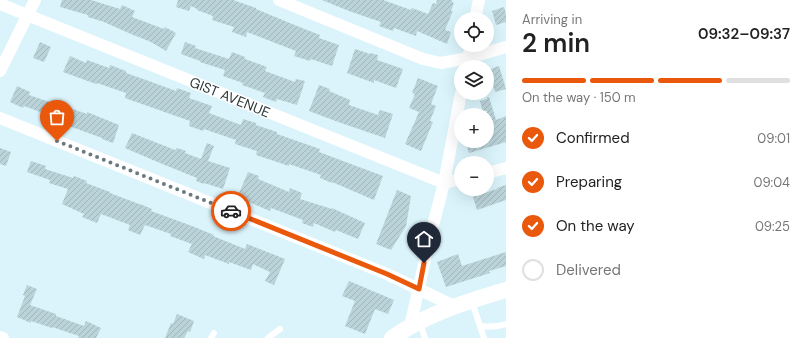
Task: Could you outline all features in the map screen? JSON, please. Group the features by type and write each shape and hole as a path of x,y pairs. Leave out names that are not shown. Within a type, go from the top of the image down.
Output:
{"street":[{"path":"0,71 35,0"},
{"path":"279,0 423,59 441,64 454,63"},
{"path":"476,12 479,0"},
{"name":"GIST AVENUE","path":"0,4 444,184"},
{"path":"472,60 506,46"},
{"path":"415,324 419,289 430,237 444,184 460,100"},
{"path":"0,118 380,271 454,306"},
{"path":"494,171 506,168"},
{"path":"444,184 454,181"},
{"path":"392,338 415,324 454,306 506,290"}],"lane":[{"path":"471,300 484,337 477,338"},
{"path":"415,324 425,338"},
{"path":"481,326 506,324"},
{"path":"268,338 280,330"}],"building":[{"path":"62,0 91,0 120,9 122,5 135,11 132,17 164,29 165,27 176,33 166,51 151,42 104,22 88,17 88,15 60,7"},
{"path":"178,0 233,0 320,35 319,38 339,45 332,66 311,59 310,61 294,56 296,51 247,32 246,37 232,32 234,27 212,20 213,16 191,6 189,11 176,7"},
{"path":"322,0 383,0 411,10 412,8 428,14 433,3 436,4 437,0 452,0 454,3 451,11 453,11 445,30 451,32 447,44 417,31 416,36 394,28 393,31 379,26 381,22"},
{"path":"504,7 506,22 496,25 494,12 492,11"},
{"path":"40,42 51,47 44,62 33,58"},
{"path":"185,42 196,46 195,48 229,59 232,52 245,57 245,59 267,67 265,71 295,82 296,79 305,81 297,105 277,99 276,102 263,97 265,93 242,85 243,83 223,76 225,70 181,54"},
{"path":"355,49 378,55 377,60 403,69 396,88 374,80 374,83 347,73"},
{"path":"70,56 86,63 87,60 109,68 110,65 126,71 126,73 176,91 177,88 191,93 189,98 212,106 209,113 241,125 243,119 256,123 256,125 277,132 277,134 320,149 319,152 383,176 374,200 320,178 321,175 256,155 257,151 235,144 236,140 204,129 203,131 189,126 190,121 125,98 126,93 63,72"},
{"path":"499,66 506,89 495,92 494,68"},
{"path":"418,78 438,86 431,104 436,106 430,121 433,122 421,151 405,144 419,112 409,108 415,94 412,93"},
{"path":"319,85 350,100 349,105 378,115 380,110 393,114 385,138 309,111"},
{"path":"17,86 30,92 29,95 87,114 87,112 119,125 113,143 58,122 59,119 24,106 23,108 10,102"},
{"path":"490,100 492,108 482,108 480,101"},
{"path":"494,113 496,120 506,116 506,142 494,146"},
{"path":"132,133 175,150 177,148 186,151 185,153 201,159 207,143 214,146 208,161 230,168 223,189 196,181 197,178 125,148"},
{"path":"0,148 11,152 6,166 0,164"},
{"path":"467,148 486,148 469,153"},
{"path":"31,161 46,166 45,169 73,178 74,176 87,181 86,183 152,209 151,211 192,226 245,249 247,244 285,259 274,285 265,281 270,272 253,264 251,270 205,255 204,259 188,252 192,244 170,236 171,234 145,225 140,235 128,230 130,225 101,214 97,223 82,217 84,214 62,204 68,189 49,183 50,180 27,172"},
{"path":"248,172 259,176 258,179 289,192 290,188 302,193 300,199 332,208 365,223 358,239 336,230 335,232 314,223 313,227 302,223 303,220 271,208 270,211 237,198"},
{"path":"506,185 506,200 477,210 473,197 494,196 494,190"},
{"path":"397,190 411,196 406,226 391,250 376,244"},
{"path":"506,252 506,266 489,271 490,273 446,287 437,262 458,254 462,266"},
{"path":"349,281 394,300 388,314 375,309 365,334 345,326 355,301 342,296"},
{"path":"27,285 37,289 30,305 84,326 86,321 101,328 96,338 78,338 79,336 31,321 31,323 17,317 25,296 23,295"},
{"path":"177,314 194,321 190,332 188,331 184,338 165,338 171,323 173,324"}],"way so far":[{"path":"57,141 231,211"}],"route":[{"path":"231,211 387,274 419,289 424,263"}]}
